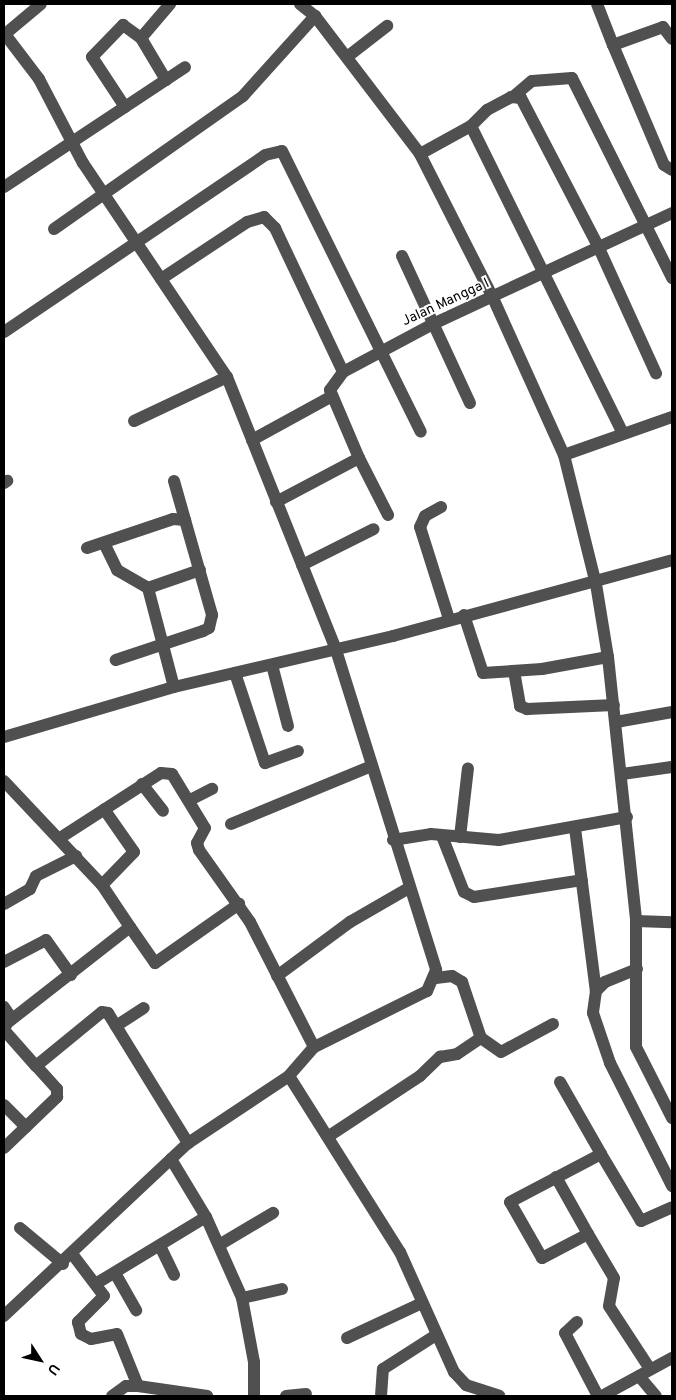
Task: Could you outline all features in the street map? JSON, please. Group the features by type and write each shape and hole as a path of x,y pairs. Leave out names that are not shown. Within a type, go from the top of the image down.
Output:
{"street":[{"path":"41,4 4,34 57,108 72,144 227,377 336,650 436,978"},
{"path":"141,38 170,4"},
{"path":"300,4 315,16 420,154 493,298 564,455 596,584 614,705 627,817 636,921 636,1047 672,1118"},
{"path":"597,4 664,165 672,170"},
{"path":"54,229 243,96 315,16"},
{"path":"125,106 92,57 123,25 141,38 166,80"},
{"path":"347,57 387,26"},
{"path":"613,46 663,27 672,39"},
{"path":"4,187 72,144 185,66"},
{"path":"420,154 471,126 487,110 514,96 532,81 572,78 672,278"},
{"path":"514,96 524,101 598,246 656,373"},
{"path":"471,126 546,271 623,433"},
{"path":"4,332 136,239 265,154 282,151 421,432"},
{"name":"Jalan Mangga I","path":"343,372 434,324 493,298 646,223 672,213"},
{"path":"161,279 247,222 264,217 275,228 343,372 332,383 332,396 359,458 388,515"},
{"path":"402,256 470,403"},
{"path":"134,421 227,377"},
{"path":"252,440 332,396"},
{"path":"564,455 672,417"},
{"path":"276,502 359,458"},
{"path":"116,660 162,643 203,632 212,622 200,570 174,481"},
{"path":"441,507 425,516 420,527 449,619"},
{"path":"87,548 173,519 185,520"},
{"path":"302,565 374,529"},
{"path":"104,542 117,570 148,588 174,687"},
{"path":"4,737 174,687 336,650 464,615 596,584 672,560"},
{"path":"148,588 200,570"},
{"path":"464,615 481,672 514,671 608,657"},
{"path":"272,665 288,726"},
{"path":"514,671 520,706 527,709 614,705"},
{"path":"235,673 264,763 298,751"},
{"path":"616,722 672,712"},
{"path":"231,824 372,766"},
{"path":"622,774 672,767"},
{"path":"460,837 468,768"},
{"path":"60,838 142,784 169,771 190,800 205,830 197,843 199,850 239,904 314,1047"},
{"path":"4,781 60,838 102,885 155,963 239,904"},
{"path":"142,784 163,810"},
{"path":"190,800 212,789"},
{"path":"102,885 134,852 104,809"},
{"path":"393,840 442,836 499,840 575,828 627,817"},
{"path":"575,828 596,991 593,1013 599,1035 672,1186"},
{"path":"442,836 464,892 474,897 582,880"},
{"path":"4,904 30,889 36,876 76,856"},
{"path":"277,976 350,922 409,888"},
{"path":"636,921 672,922"},
{"path":"4,1148 58,1092 4,1030 12,1019 71,975 130,927"},
{"path":"4,962 46,940 71,975"},
{"path":"596,991 613,976 637,969"},
{"path":"4,1316 73,1255 109,1214 188,1143 289,1076 314,1047 416,998 436,978 452,976 462,982 480,1038 501,1052 553,1024"},
{"path":"4,1007 12,1019"},
{"path":"116,1026 144,1008"},
{"path":"36,1066 103,1011 116,1026 188,1143"},
{"path":"329,1136 420,1076 440,1057 457,1054 480,1038"},
{"path":"289,1076 329,1136 400,1252 454,1372 466,1385 498,1396"},
{"path":"560,1082 641,1221 672,1207"},
{"path":"4,1105 26,1127"},
{"path":"588,1234 546,1258 538,1256 510,1202 601,1154"},
{"path":"171,1159 206,1217 242,1298 254,1362 254,1396"},
{"path":"556,1177 614,1278 609,1306 650,1369"},
{"path":"219,1245 273,1213"},
{"path":"97,1283 206,1217"},
{"path":"20,1228 63,1264"},
{"path":"160,1246 174,1275"},
{"path":"73,1255 97,1283 102,1302 78,1322 77,1329 91,1339 117,1334 138,1386"},
{"path":"115,1273 136,1310"},
{"path":"242,1298 282,1289"},
{"path":"347,1338 422,1303"},
{"path":"577,1322 565,1333 600,1396 672,1358"},
{"path":"381,1396 383,1369 436,1335"},
{"path":"639,1376 656,1396"},
{"path":"112,1396 126,1386 207,1396"},
{"path":"286,1396 306,1394"}]}
